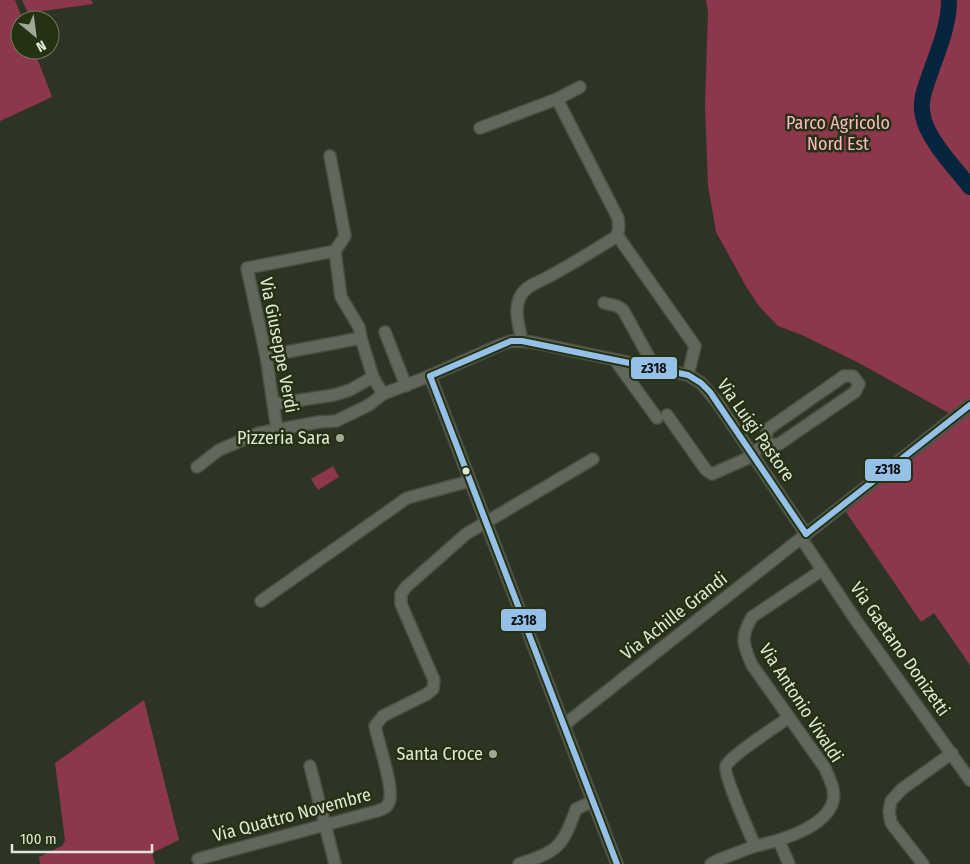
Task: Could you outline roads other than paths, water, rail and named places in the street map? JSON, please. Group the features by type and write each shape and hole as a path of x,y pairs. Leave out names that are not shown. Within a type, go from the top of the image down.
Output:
{"street":[{"path":"480,128 557,99 580,86"},
{"path":"522,341 517,317 517,305 522,294 534,284 549,277 617,235 619,227 618,218 557,99"},
{"path":"330,156 345,236 335,250 341,297 359,327 372,377 383,394"},
{"path":"617,235 695,346 688,375"},
{"name":"Via Giuseppe Verdi","path":"277,430 268,356 247,268 335,250"},
{"path":"604,303 617,306 623,310 655,368"},
{"path":"386,332 406,386"},
{"path":"288,352 361,338"},
{"name":"Via Luigi Pastore","path":"430,376 511,341 522,341 688,375 701,383 710,392 804,536"},
{"path":"615,360 706,470 712,474 746,459 763,445 768,429 844,376 853,376 859,384 855,392 779,444 763,445"},
{"path":"430,376 617,864"},
{"name":"Via Giuseppe Verdi","path":"197,467 218,450 259,432 336,421 369,405 383,394 430,376"},
{"path":"274,404 334,395 350,390 372,377"},
{"path":"804,536 970,405"},
{"path":"794,410 806,426"},
{"name":"Via Quattro Novembre","path":"198,859 377,812 386,808 390,801 391,789 375,726 383,716 428,694 433,689 434,680 401,604 401,594 406,587 466,534 593,459"},
{"path":"261,601 407,498 470,480"},
{"name":"Via Gaetano Donizetti","path":"804,536 822,570 855,619 970,780"},
{"name":"Via Achille Grandi","path":"564,725 804,536"},
{"name":"Via Antonio Vivaldi","path":"712,864 755,846 779,841 815,823 828,812 834,801 833,786 825,768 752,665 744,648 743,638 752,617 822,570"},
{"path":"755,846 733,794 726,765 735,756 788,718"},
{"path":"923,864 891,823 889,810 891,801 902,789 952,754"},
{"path":"310,766 335,864"},
{"path":"519,864 548,854 556,849 564,838 576,809 593,801"},
{"path":"779,841 789,864"}],"waterway":[{"path":"949,0 945,27 924,93 922,110 926,125 936,144 970,187"}],"tunnel":[{"path":"270,355 287,352"}],"place":[{"name":"Pizzeria Sara","path":"340,438"},
{"name":"Santa Croce","path":"493,754"}],"park label":[{"name":"Parco Agricolo Nord Est","path":"838,133"}]}
